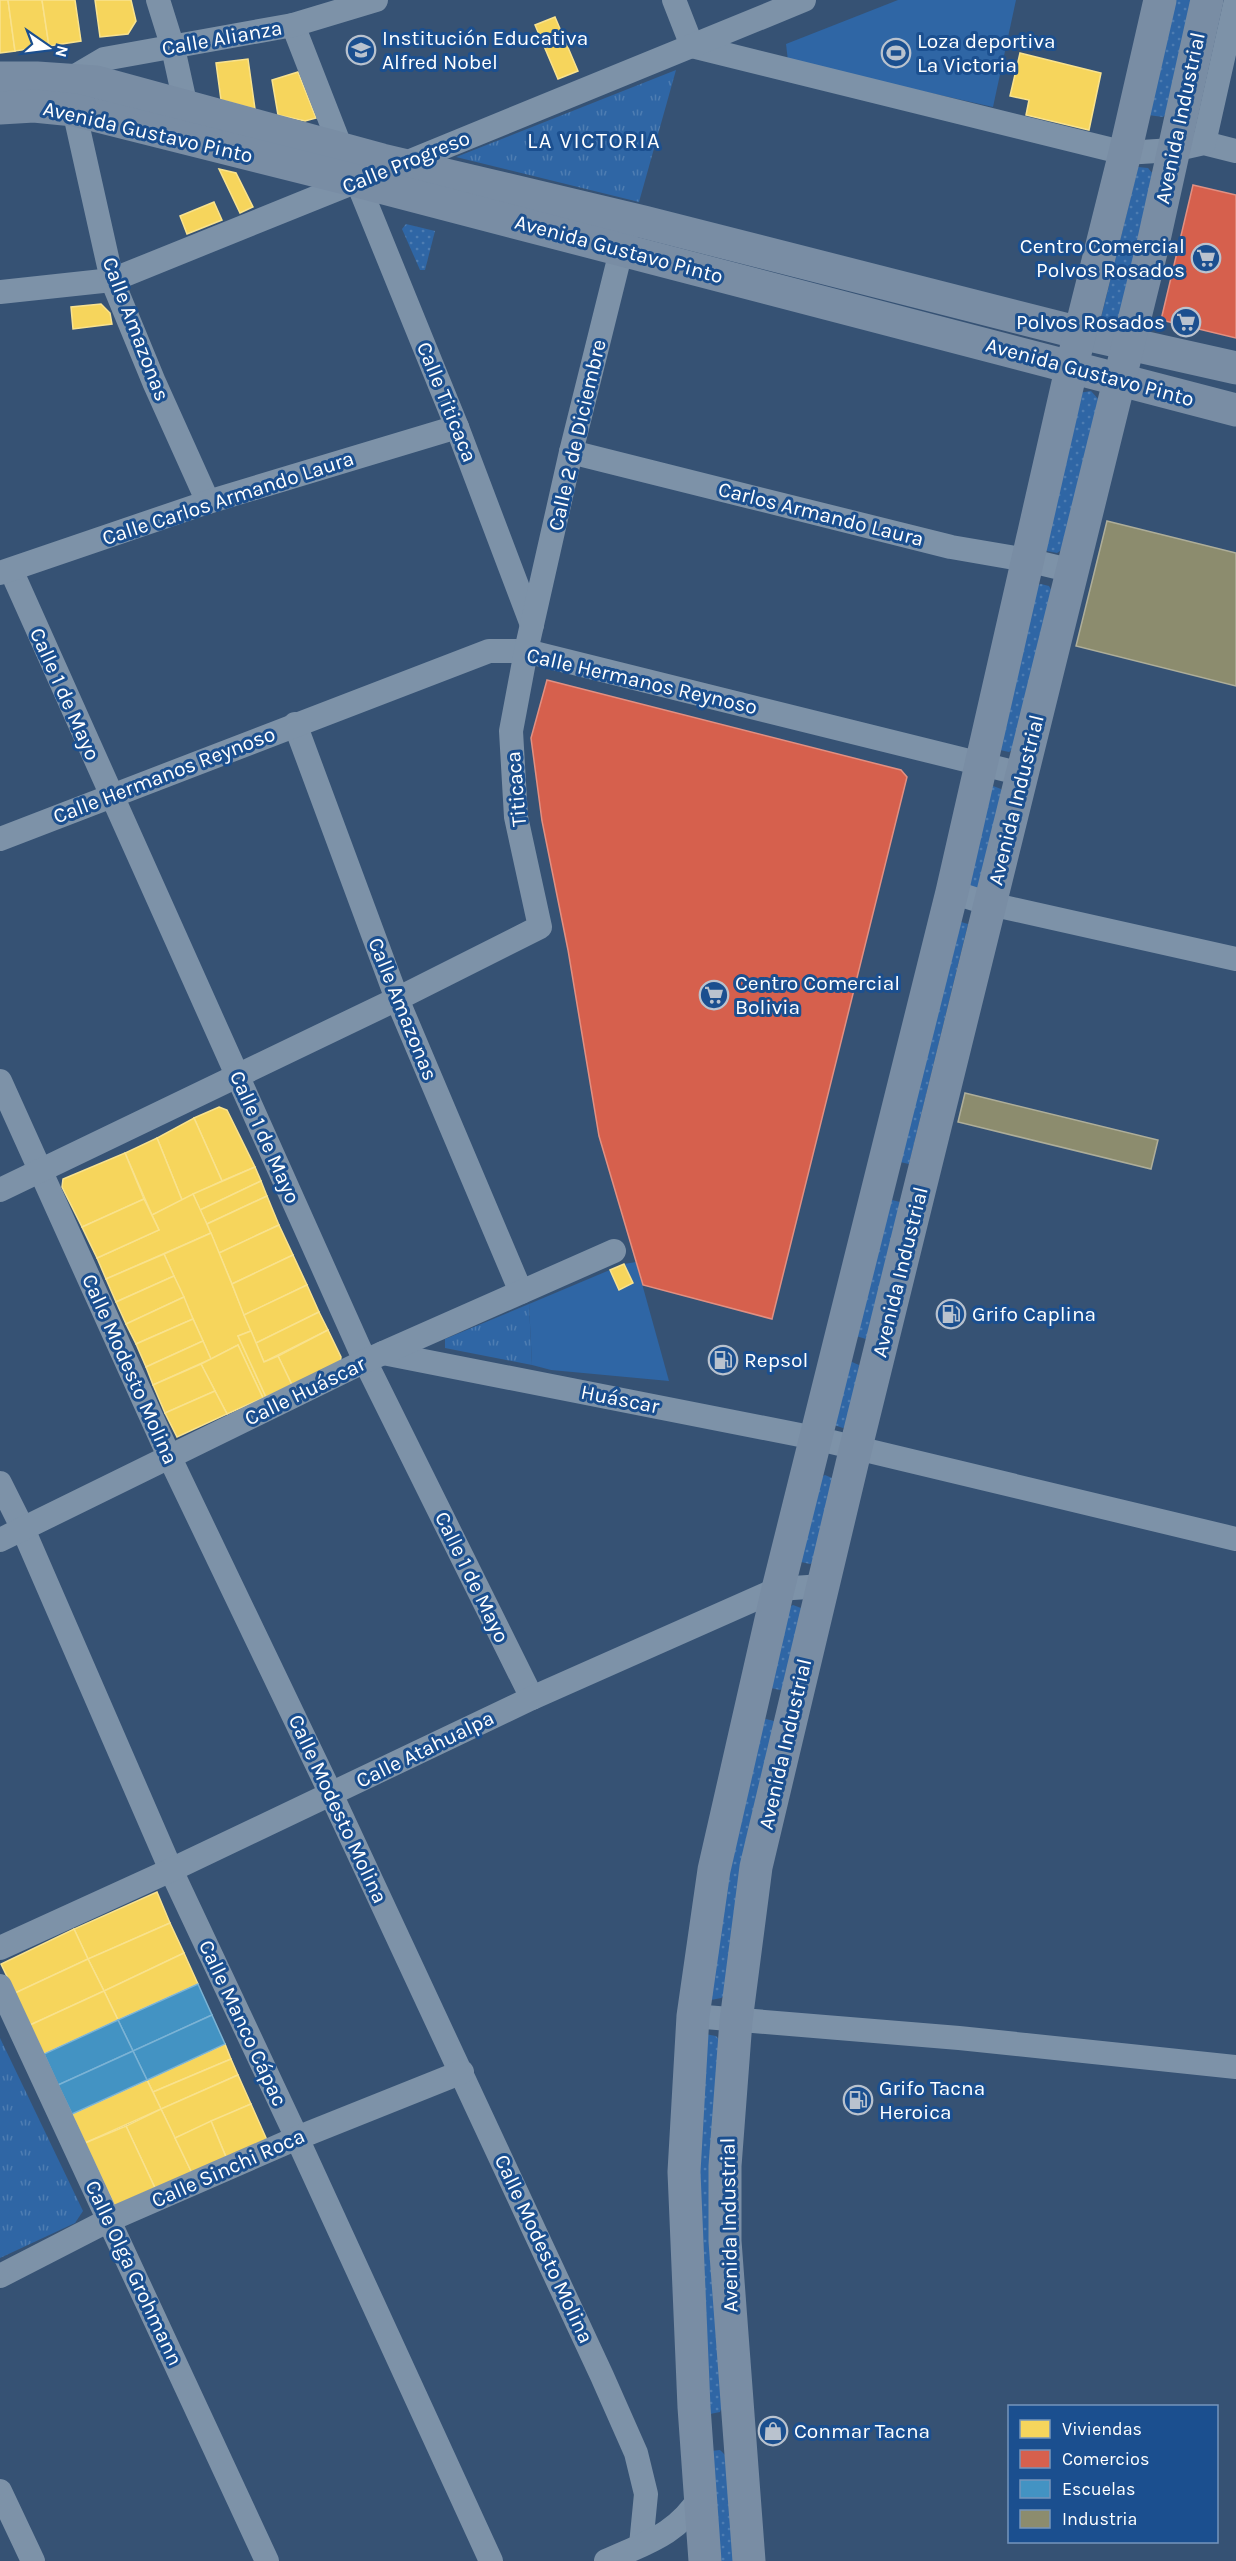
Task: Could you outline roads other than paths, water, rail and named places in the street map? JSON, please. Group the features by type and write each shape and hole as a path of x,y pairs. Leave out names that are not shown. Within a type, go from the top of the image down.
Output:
{"main road":[{"name":"Avenida Industrial","path":"749,2561 725,2241 725,2166 736,2021 756,1867 856,1447 1128,344 1188,147 1207,0"},
{"name":"Avenida Industrial","path":"705,2561 685,2237 684,2172 693,2016 714,1870 814,1438 952,892 1071,367 1125,153 1156,5"},
{"name":"Avenida Gustavo Pinto","path":"0,78 72,95 357,181 626,234 1236,368"},
{"name":"Avenida Gustavo Pinto","path":"0,108 34,106 72,95 96,82 403,164 626,234 1071,367 1236,410"},
{"path":"879,1179 920,1189"},
{"path":"753,1696 794,1707"},
{"path":"696,2434 739,2430"}],"street":[{"path":"158,0 173,48 186,107"},
{"path":"674,0 692,46 1125,153 1188,147 1236,151"},
{"name":"Calle Progreso","path":"0,292 112,280 804,0"},
{"path":"1188,147 1236,0"},
{"name":"Calle Alianza","path":"72,95 104,59 293,25 372,1"},
{"path":"293,25 341,148"},
{"name":"Calle Amazonas","path":"72,95 112,280 154,382 208,502"},
{"name":"Calle Titicaca","path":"357,181 457,427 532,625"},
{"name":"Calle 2 de Diciembre","path":"526,651 571,452 626,234"},
{"name":"Calle Carlos Armando Laura","path":"6,571 208,502 457,427"},
{"name":"Carlos Armando Laura","path":"571,452 951,547 1027,560 1073,571"},
{"name":"Calle 1 de Mayo","path":"6,571 237,1075 374,1357 532,1698"},
{"name":"Calle Hermanos Reynoso","path":"0,839 489,651 526,651 1023,774"},
{"name":"Titicaca","path":"397,999 540,927 516,817 511,731 526,651"},
{"name":"Calle Amazonas","path":"295,724 397,999 521,1292"},
{"path":"952,892 990,904 1236,959"},
{"path":"0,1190 397,999"},
{"name":"Calle Modesto Molina","path":"0,1081 169,1456 331,1794 603,2376 636,2453 646,2494 642,2545"},
{"name":"Calle Huáscar","path":"0,1540 374,1357 614,1251"},
{"name":"Huáscar","path":"374,1357 814,1438 1236,1539"},
{"name":"Calle Manco Cápac","path":"0,1483 23,1529 171,1870 491,2561"},
{"name":"Calle Atahualpa","path":"0,1948 171,1870 532,1698 778,1589 823,1586"},
{"name":"Calle Olga Grohmann","path":"0,1986 267,2561"},
{"path":"693,2016 958,2038 1236,2067"},
{"name":"Calle Sinchi Roca","path":"0,2276 110,2220 297,2138 462,2072"},
{"path":"0,2491 33,2561"},
{"path":"606,2561 658,2538 678,2524 700,2497"}],"place":[{"name":"Institución Educativa Alfred Nobel","path":"361,50"},
{"name":"Loza deportiva La Victoria","path":"896,53"},
{"name":"Centro Comercial Polvos Rosados","path":"1206,258"},
{"name":"Polvos Rosados","path":"1186,322"},
{"name":"Centro Comercial Bolivia","path":"714,995"},
{"name":"Grifo Caplina","path":"951,1314"},
{"name":"Repsol","path":"723,1360"},
{"name":"Grifo Tacna Heroica","path":"858,2100"},
{"name":"Conmar Tacna","path":"773,2431"}],"district":[{"name":"LA VICTORIA","path":"594,141"}]}
